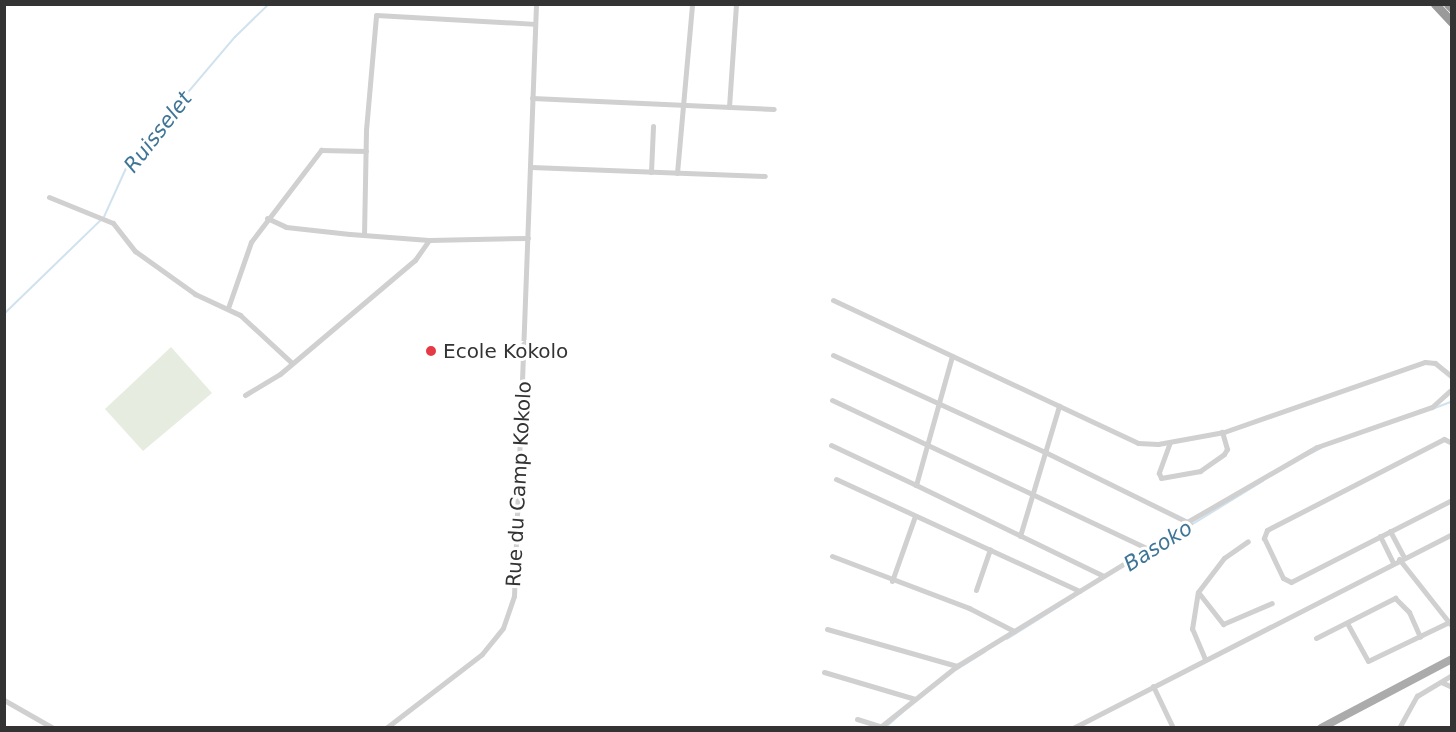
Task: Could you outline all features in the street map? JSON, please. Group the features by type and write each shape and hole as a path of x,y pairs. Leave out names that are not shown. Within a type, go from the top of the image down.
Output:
{"highway":[{"path":"1435,4 1452,22"},
{"path":"1448,4 1452,8"}],"main road":[{"path":"1321,728 1452,659"}],"street":[{"name":"Rue du Camp Kokolo","path":"386,728 482,654 509,613 516,577 536,4"},
{"path":"677,173 681,105 691,56 692,4"},
{"path":"729,108 736,4"},
{"path":"364,235 366,151 376,15 535,24"},
{"path":"532,98 774,109"},
{"path":"651,172 653,126"},
{"path":"228,308 251,242 321,150 366,151"},
{"path":"531,167 765,176"},
{"path":"49,196 113,223 135,251 195,294 228,308 291,362"},
{"path":"267,218 286,227 429,240 528,238"},
{"path":"245,395 291,362 415,260 429,240"},
{"path":"833,300 1138,443 1170,442 1222,432 1425,362 1435,363 1451,375 1450,396 1432,407 1317,447 1147,548 957,666 879,727 857,720"},
{"path":"833,355 1191,522"},
{"path":"916,485 952,356"},
{"path":"832,400 1147,548"},
{"path":"1020,536 1059,406"},
{"path":"1170,442 1159,473 1161,478 1200,471 1224,454 1227,449 1222,432"},
{"path":"1452,443 1444,439 1264,534 1283,578 1291,582 1452,500"},
{"path":"831,445 1103,576"},
{"path":"836,479 1080,591"},
{"path":"892,581 915,516"},
{"path":"1347,623 1368,661 1450,624 1402,558 1390,531"},
{"path":"1073,728 1393,562 1452,534"},
{"path":"1380,536 1393,562"},
{"path":"1205,659 1192,629 1198,592 1224,558 1248,542"},
{"path":"976,590 990,549"},
{"path":"832,556 892,581 969,608 1014,632"},
{"path":"1198,592 1223,624 1272,603"},
{"path":"1316,638 1395,598 1409,612 1420,637"},
{"path":"827,629 957,666"},
{"path":"824,672 915,699"},
{"path":"1399,728 1417,696 1452,675"},
{"path":"1441,682 1452,687"},
{"path":"1153,686 1173,728"},
{"path":"4,700 53,728"}],"shaded area":[{"path":"171,347 212,393 143,451 105,409"}],"waterway":[{"name":"Ruisselet","path":"104,217 129,162 235,37 269,4"},
{"name":"Ruisselet","path":"4,314 101,220"},
{"name":"Basoko","path":"1435,408 1451,402"},
{"name":"Basoko","path":"1306,456 1321,448"},
{"name":"Basoko","path":"1170,538 1263,481"},
{"name":"Basoko","path":"1007,639 1074,597"},
{"name":"Basoko","path":"956,670 985,652"},
{"name":"Basoko","path":"885,728 903,712"}],"place":[{"name":"Ecole Kokolo","path":"431,351"}]}
